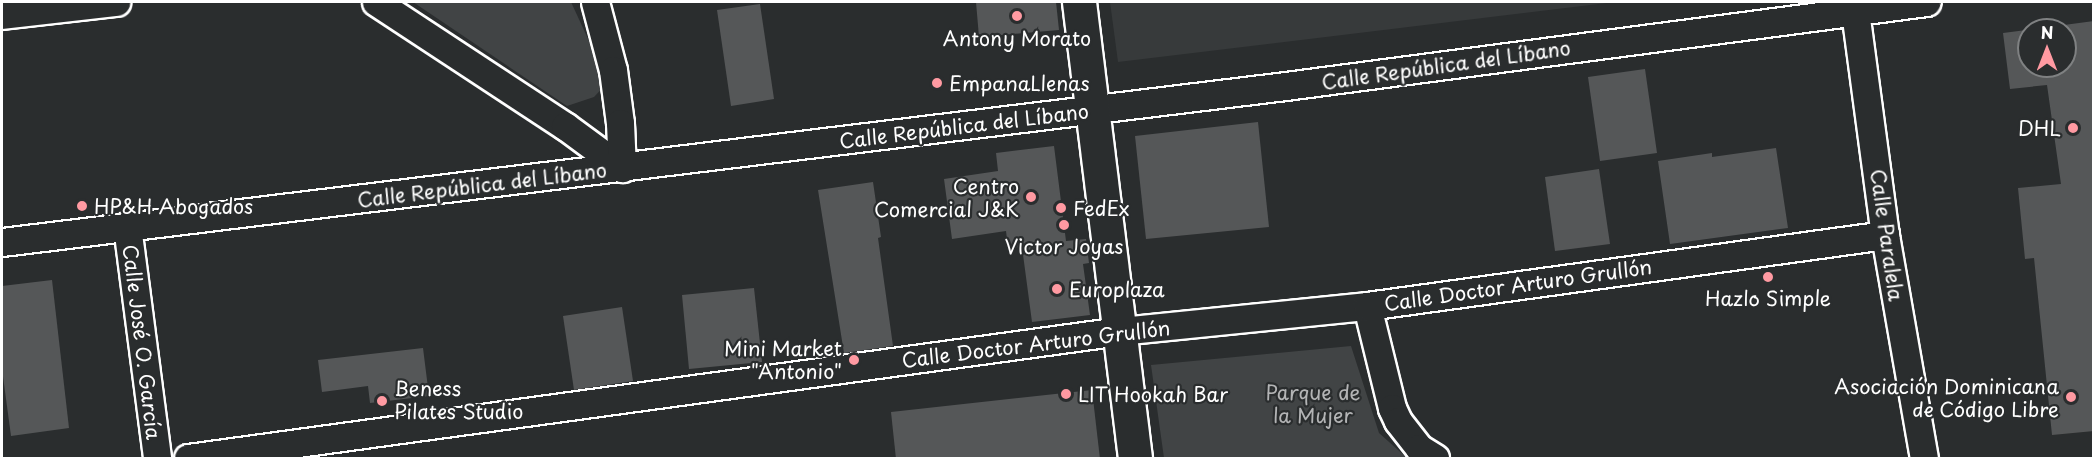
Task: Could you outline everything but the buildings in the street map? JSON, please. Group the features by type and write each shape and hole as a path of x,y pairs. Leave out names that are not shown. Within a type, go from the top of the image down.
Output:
{"street":[{"path":"2,15 117,2"},
{"path":"376,2 565,126 622,168"},
{"path":"595,2 613,70 620,123 622,168"},
{"path":"1079,2 1135,459"},
{"name":"Calle República del Líbano","path":"2,242 1093,110 1926,2"},
{"name":"Calle Paralela","path":"1855,10 1885,235 1924,459"},
{"name":"Calle José O. García","path":"127,226 157,459"},
{"name":"Calle Doctor Arturo Grullón","path":"188,459 1120,331 1368,306 1885,235"},
{"path":"1368,306 1395,414 1406,433 1419,448 1435,459"}],"shaded area":[{"path":"1110,2 1615,2 1118,62"}],"green space":[{"path":"413,2 571,2 608,82 594,97 567,106"},
{"name":"Parque de la Mujer","path":"1351,346 1379,433 1407,458 1164,458 1151,365"}],"place":[{"name":"Antony Morato","path":"1017,16"},
{"name":"EmpanaLlenas","path":"937,83"},
{"name":"DHL","path":"2073,128"},
{"name":"Centro Comercial J&K","path":"1031,197"},
{"name":"HP&H Abogados","path":"82,206"},
{"name":"FedEx","path":"1061,208"},
{"name":"Victor Joyas","path":"1064,225"},
{"name":"Hazlo Simple","path":"1768,277"},
{"name":"Europlaza","path":"1057,289"},
{"name":"Mini Market \"Antonio\"","path":"854,360"},
{"name":"LIT Hookah Bar","path":"1066,394"},
{"name":"Asociación Dominicana de Código Libre","path":"2071,397"},
{"name":"Beness Pilates Studio","path":"382,401"}]}
